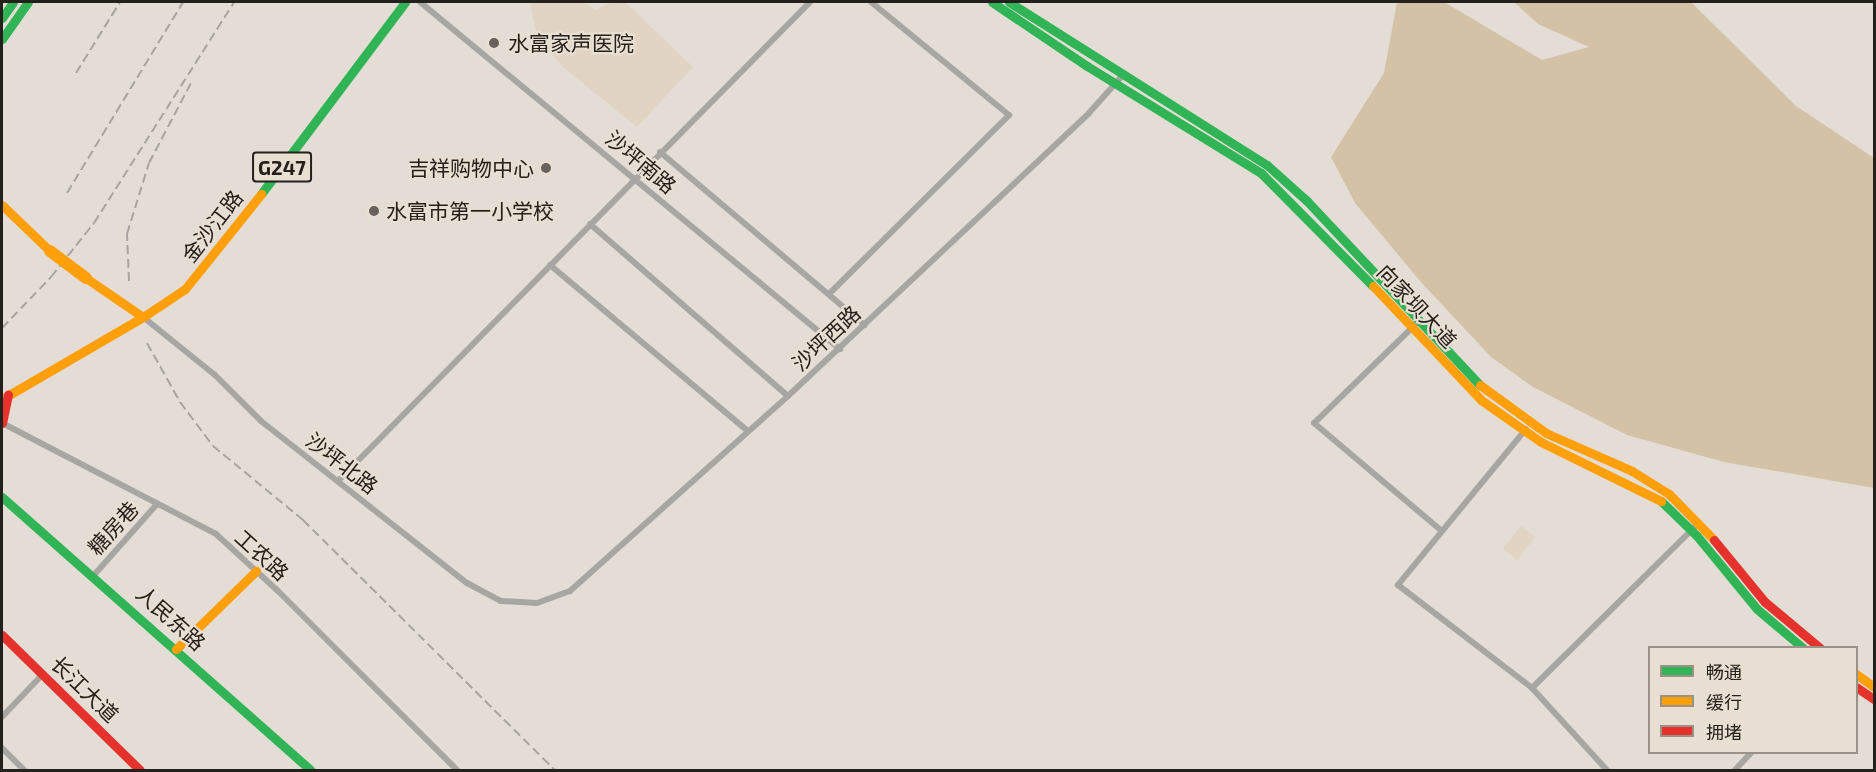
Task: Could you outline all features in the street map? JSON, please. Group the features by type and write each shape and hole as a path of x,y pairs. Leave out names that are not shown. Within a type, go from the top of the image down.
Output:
{"main road":[{"path":"2,18 13,2"},
{"path":"2,39 28,2"},
{"name":"金沙江路","path":"5,397 170,301 203,272 405,2"},
{"name":"向家坝大道","path":"992,2 1228,150 1268,179 1415,325 1468,389 1528,428 1641,488 1695,526 1765,602 1818,646"},
{"name":"向家坝大道","path":"1009,2 1118,80"},
{"path":"2,205 50,251 143,317"},
{"path":"2,423 5,397"},
{"name":"人民东路","path":"2,497 94,574 311,771"},
{"name":"向家坝大道","path":"1695,526 1757,609 1801,646"},
{"path":"176,649 256,571"},
{"name":"长江大道","path":"2,635 140,771"},
{"path":"1858,675 1875,687"},
{"path":"1858,688 1875,699"}],"street":[{"name":"沙坪南路","path":"420,2 635,177 840,349"},
{"path":"338,481 635,177 810,2"},
{"path":"831,292 1009,115 871,2"},
{"name":"沙坪西路","path":"537,603 570,591 788,396 840,349 1118,80"},
{"path":"660,153 865,325"},
{"path":"590,224 788,396"},
{"path":"550,265 748,431"},
{"name":"沙坪北路","path":"143,317 215,375 261,421 467,583 501,602 537,603"},
{"path":"1415,325 1314,423 1442,531"},
{"name":"工农路","path":"2,423 216,534 457,771"},
{"path":"1528,428 1398,585 1532,688 1607,771"},
{"name":"糖房巷","path":"94,574 157,504"},
{"path":"1532,688 1695,526"},
{"path":"2,717 42,675"},
{"path":"2,748 24,771"},
{"path":"1735,771 1751,754"}],"shaded area":[{"path":"530,2 585,2 595,10 613,2 625,2 693,67 637,127 563,67 537,37"},
{"path":"1397,2 1444,2 1542,60 1589,47 1538,24 1514,2 1691,2 1796,106 1874,158 1874,488 1724,462 1627,435 1533,387 1491,357 1420,281 1355,203 1331,157 1384,73"},
{"path":"1521,526 1535,537 1517,560 1503,549"}],"railway":[{"path":"76,73 120,2"},
{"path":"67,193 183,2"},
{"path":"2,328 51,277 94,223 234,2"},
{"path":"129,281 127,234 149,163 192,81"},
{"path":"147,343 180,402 213,446 303,520 555,770"}],"traffic: fast":[{"path":"2,18 13,2"},
{"path":"2,39 28,2"},
{"path":"261,194 405,2"},
{"path":"992,2 1087,66 1261,173 1373,286"},
{"path":"1009,2 1267,165 1307,201 1480,385"},
{"path":"2,497 311,770"},
{"path":"1661,501 1697,536 1757,609 1801,646"}],"traffic: slow":[{"path":"86,278 143,317 185,289 261,194"},
{"path":"2,205 50,251"},
{"path":"50,251 86,278"},
{"path":"1373,286 1481,400 1541,442 1661,501"},
{"path":"2,399 143,317"},
{"path":"1480,385 1546,433 1632,471 1669,494 1714,540"},
{"path":"176,649 256,571"},
{"path":"1858,675 1874,687"}],"traffic: jam":[{"path":"2,423 8,395"},
{"path":"1714,540 1765,602 1818,646"},
{"path":"2,635 140,770"},
{"path":"1858,688 1874,699"}],"place":[{"name":"水富家声医院","path":"494,43"},
{"name":"吉祥购物中心","path":"546,168"},
{"name":"水富市第一小学校","path":"374,211"}]}
